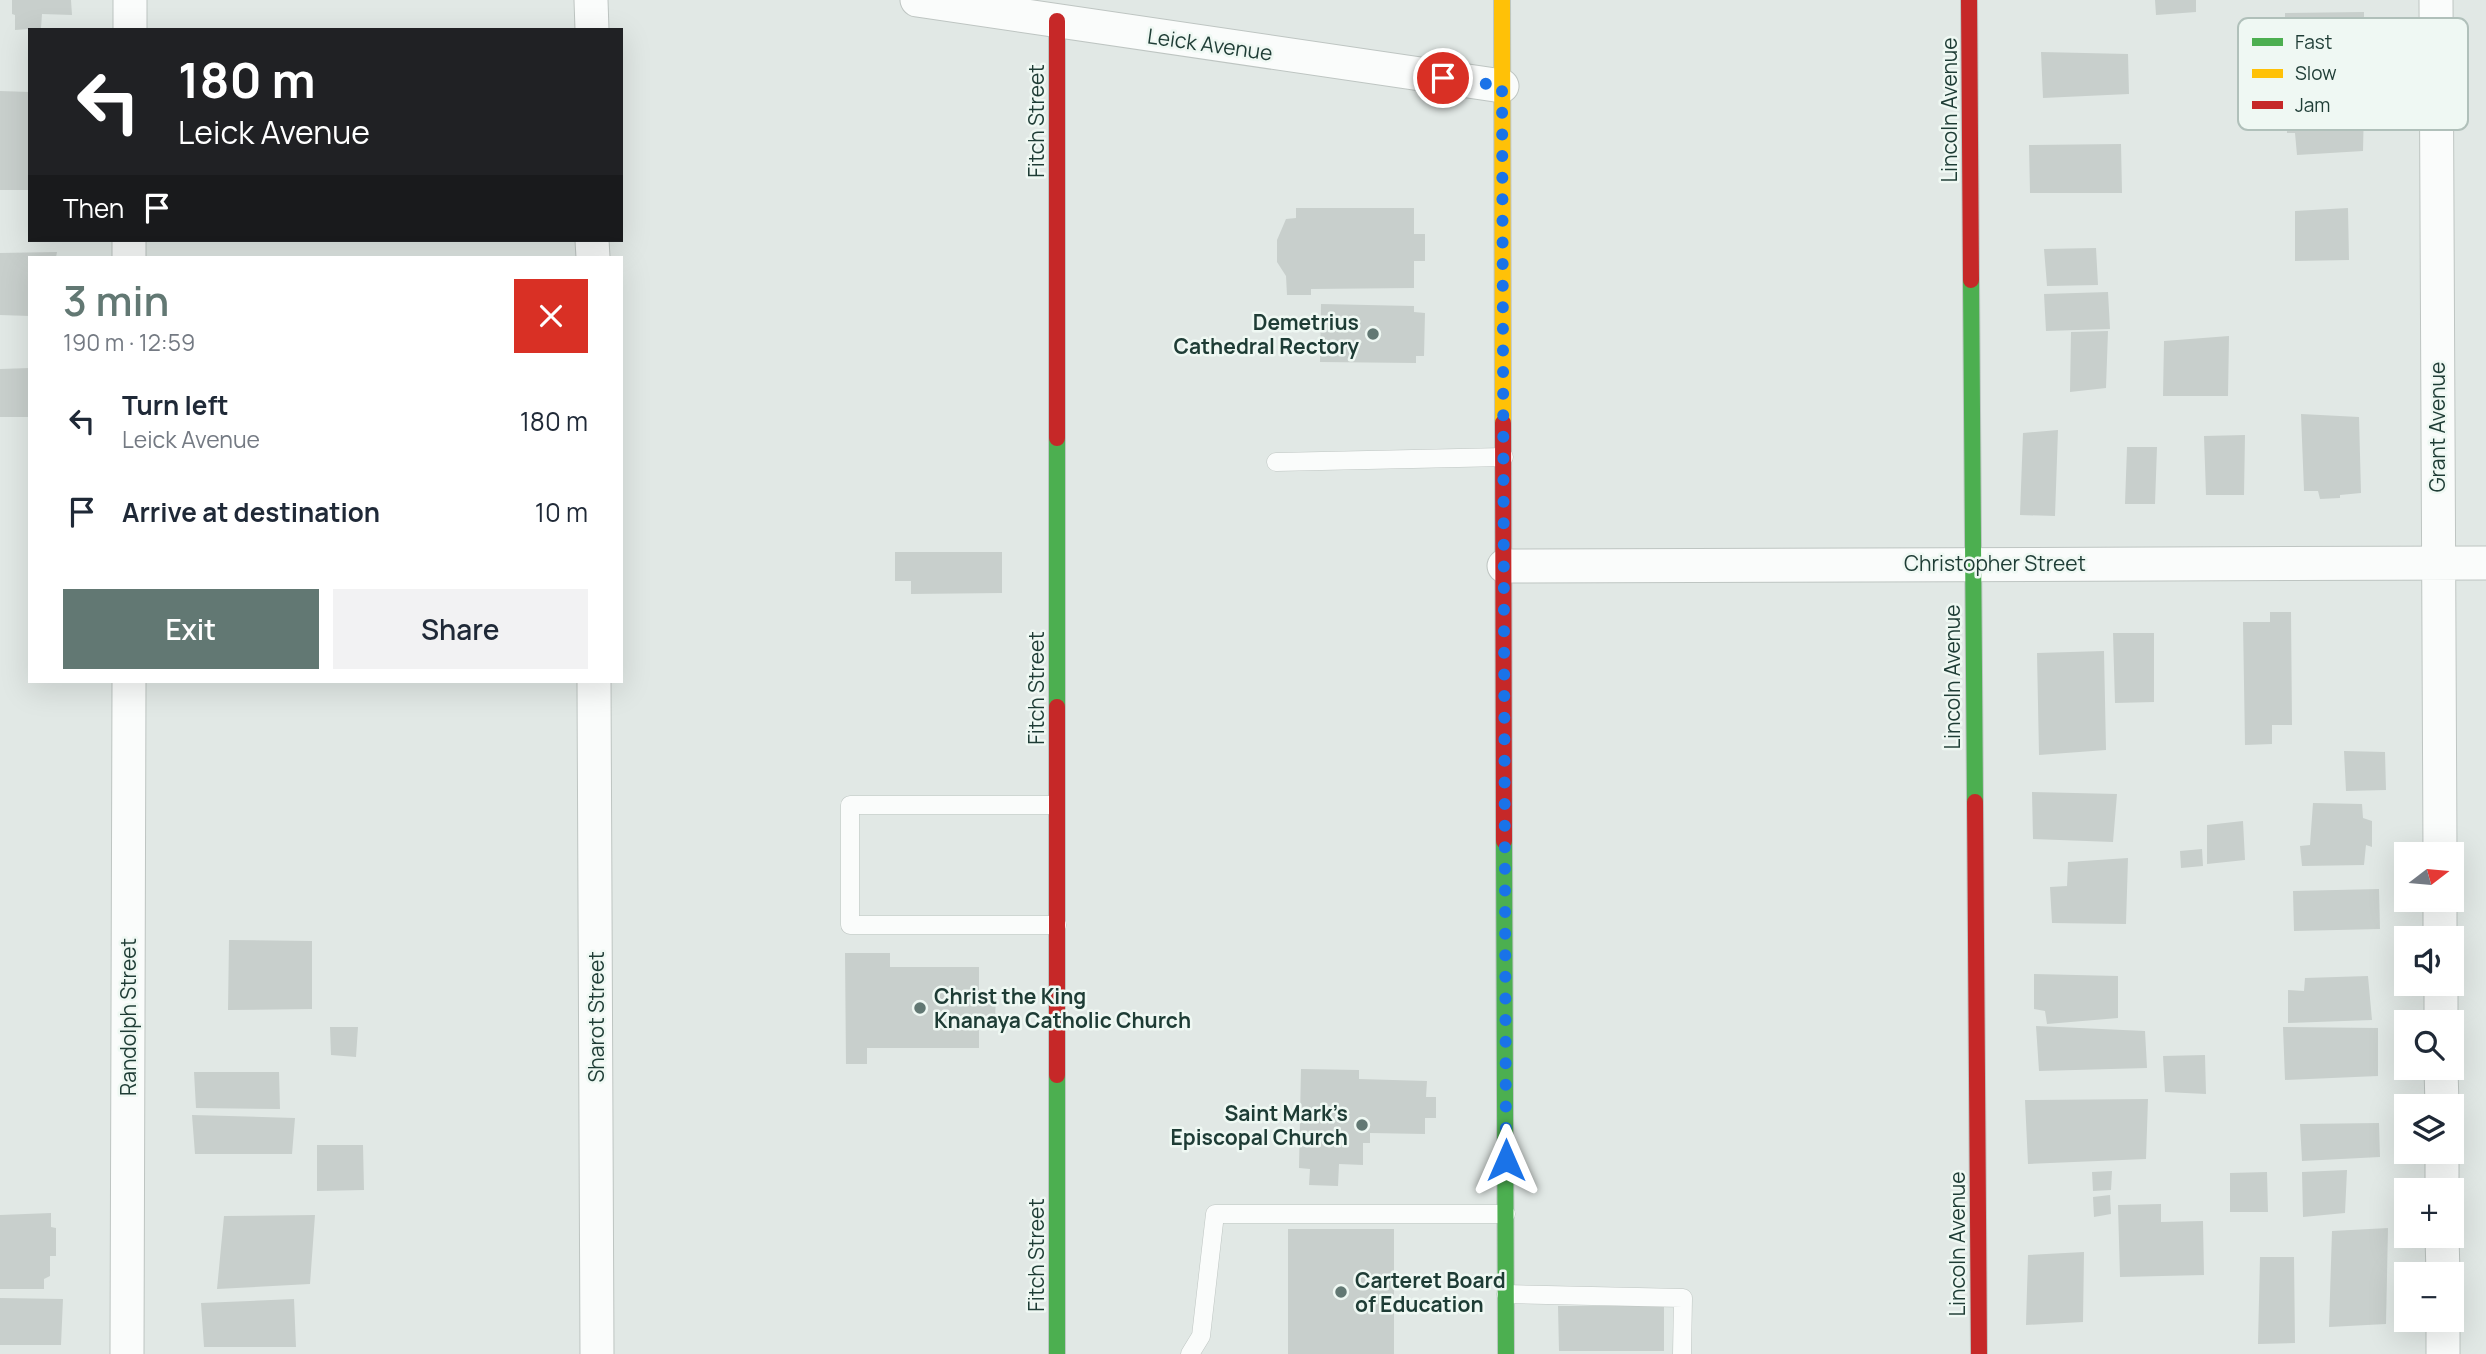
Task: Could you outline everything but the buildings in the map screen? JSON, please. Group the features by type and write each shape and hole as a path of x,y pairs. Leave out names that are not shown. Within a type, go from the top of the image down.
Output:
{"street":[{"path":"130,0 130,28"},
{"path":"591,0 592,28"},
{"name":"Leick Avenue","path":"917,0 1502,86"},
{"path":"1502,0 1506,1354"},
{"name":"Lincoln Avenue","path":"1969,0 1979,1354"},
{"name":"Grant Avenue","path":"2436,0 2436,18"},
{"name":"Fitch Street","path":"1057,21 1057,1354"},
{"name":"Grant Avenue","path":"2436,130 2440,842"},
{"name":"Christopher Street","path":"1504,566 2486,563"},
{"name":"Randolph Street","path":"127,1354 128,683"},
{"name":"Sharot Street","path":"594,683 597,1354"},
{"path":"2443,1332 2443,1354"}],"lane":[{"path":"1276,463 1504,457"},
{"path":"1056,805 850,805 850,925 1057,925"},
{"path":"1190,1354 1201,1336 1214,1214 1506,1214"},
{"path":"1506,1294 1683,1298 1682,1354"}],"traffic: fast":[{"path":"1971,280 1975,802"},
{"path":"1057,438 1057,707"},
{"path":"1504,841 1506,1354"},
{"path":"1057,1075 1057,1354"}],"traffic: slow":[{"path":"1502,0 1503,423"}],"traffic: jam":[{"path":"1969,0 1971,280"},
{"path":"1057,21 1057,438"},
{"path":"1503,423 1504,841"},
{"path":"1057,707 1057,1075"},
{"path":"1975,802 1979,1354"}],"place":[{"name":"Demetrius Cathedral Rectory","path":"1373,334"},
{"name":"Christ the King Knanaya Catholic Church","path":"920,1008"},
{"name":"Saint Mark’s Episcopal Church","path":"1362,1125"},
{"name":"Carteret Board of Education","path":"1341,1292"}],"route":[{"path":"1443,78 1502,86 1506,1160"}]}
